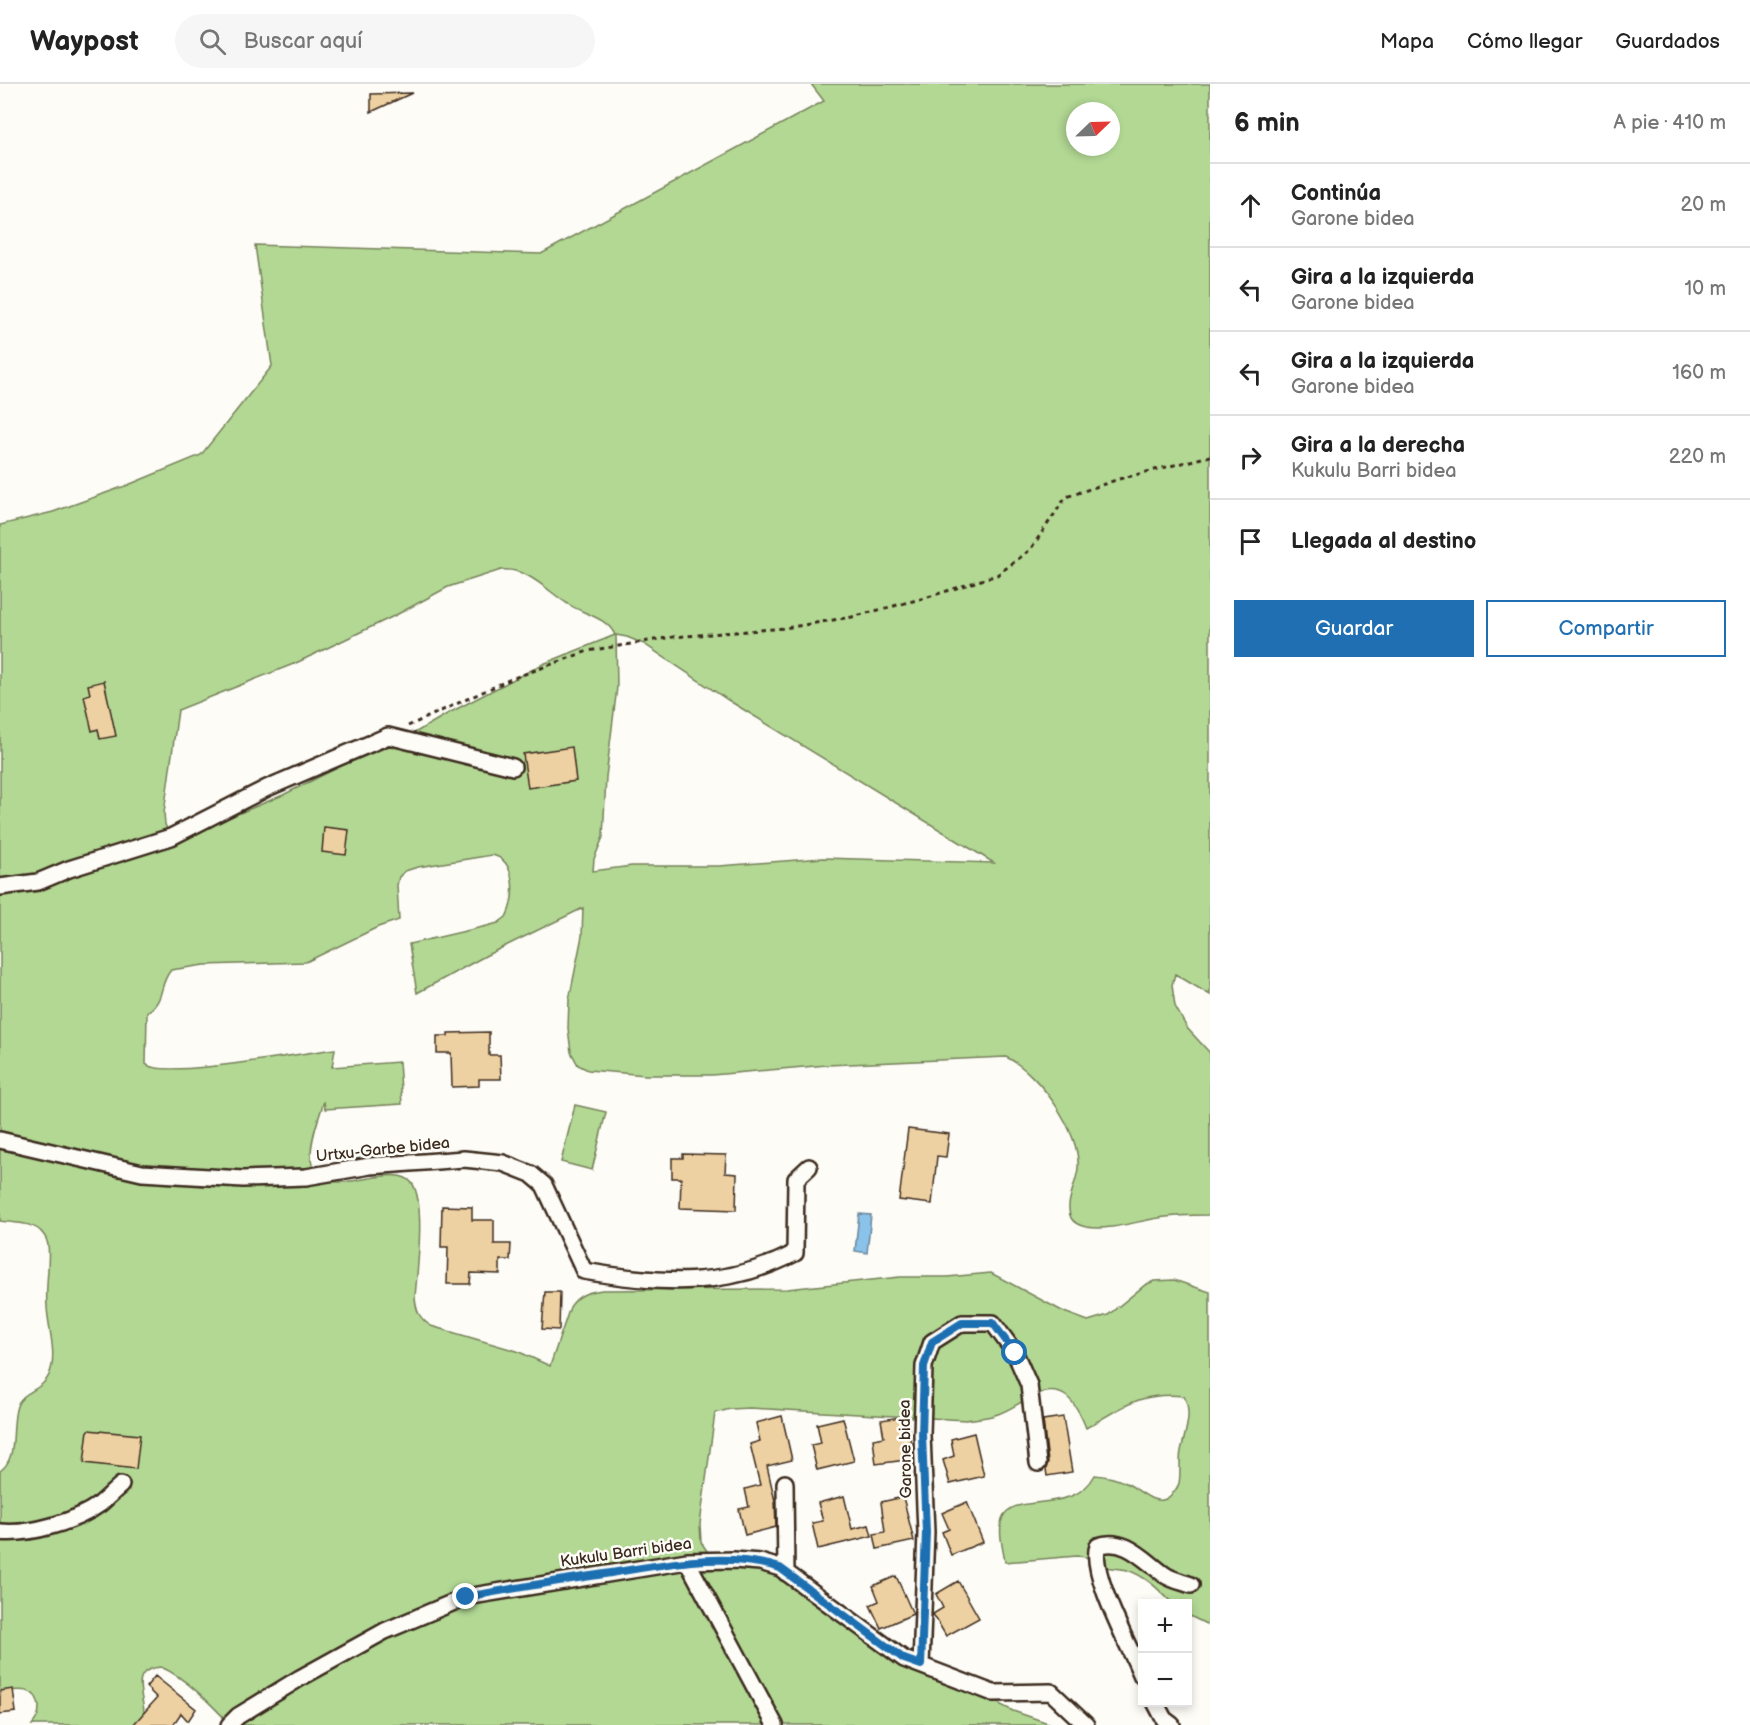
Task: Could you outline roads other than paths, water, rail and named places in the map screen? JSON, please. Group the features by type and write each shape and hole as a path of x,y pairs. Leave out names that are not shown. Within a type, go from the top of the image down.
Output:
{"lane":[{"path":"0,886 38,882 69,869 171,837 267,788 388,736 513,767"},
{"name":"Urtxu-Garbe bidea","path":"0,1140 142,1173 243,1179 306,1177 370,1166 464,1159 504,1163 531,1174 544,1185 584,1271 633,1279 678,1282 720,1278 773,1264 795,1253 796,1179 809,1167"},
{"name":"Garone bidea","path":"921,1665 926,1532 922,1435 924,1366 932,1342 962,1323 993,1323 1015,1353 1029,1385 1038,1463"},
{"path":"785,1483 786,1573"},
{"path":"0,1532 15,1533 61,1523 98,1506 121,1485"},
{"path":"1138,1665 1106,1594 1097,1564 1098,1546 1112,1543 1135,1551 1166,1577 1191,1585"},
{"name":"Kukulu Barri bidea","path":"229,1725 238,1716 300,1678 385,1631 466,1597 687,1561 734,1560 760,1562 780,1568 904,1659 993,1693 1051,1692 1086,1725"},
{"path":"687,1561 775,1725"},
{"path":"1158,1707 1164,1719 1172,1725"}],"water":[{"path":"859,1214 871,1215 867,1253 855,1251"}]}
